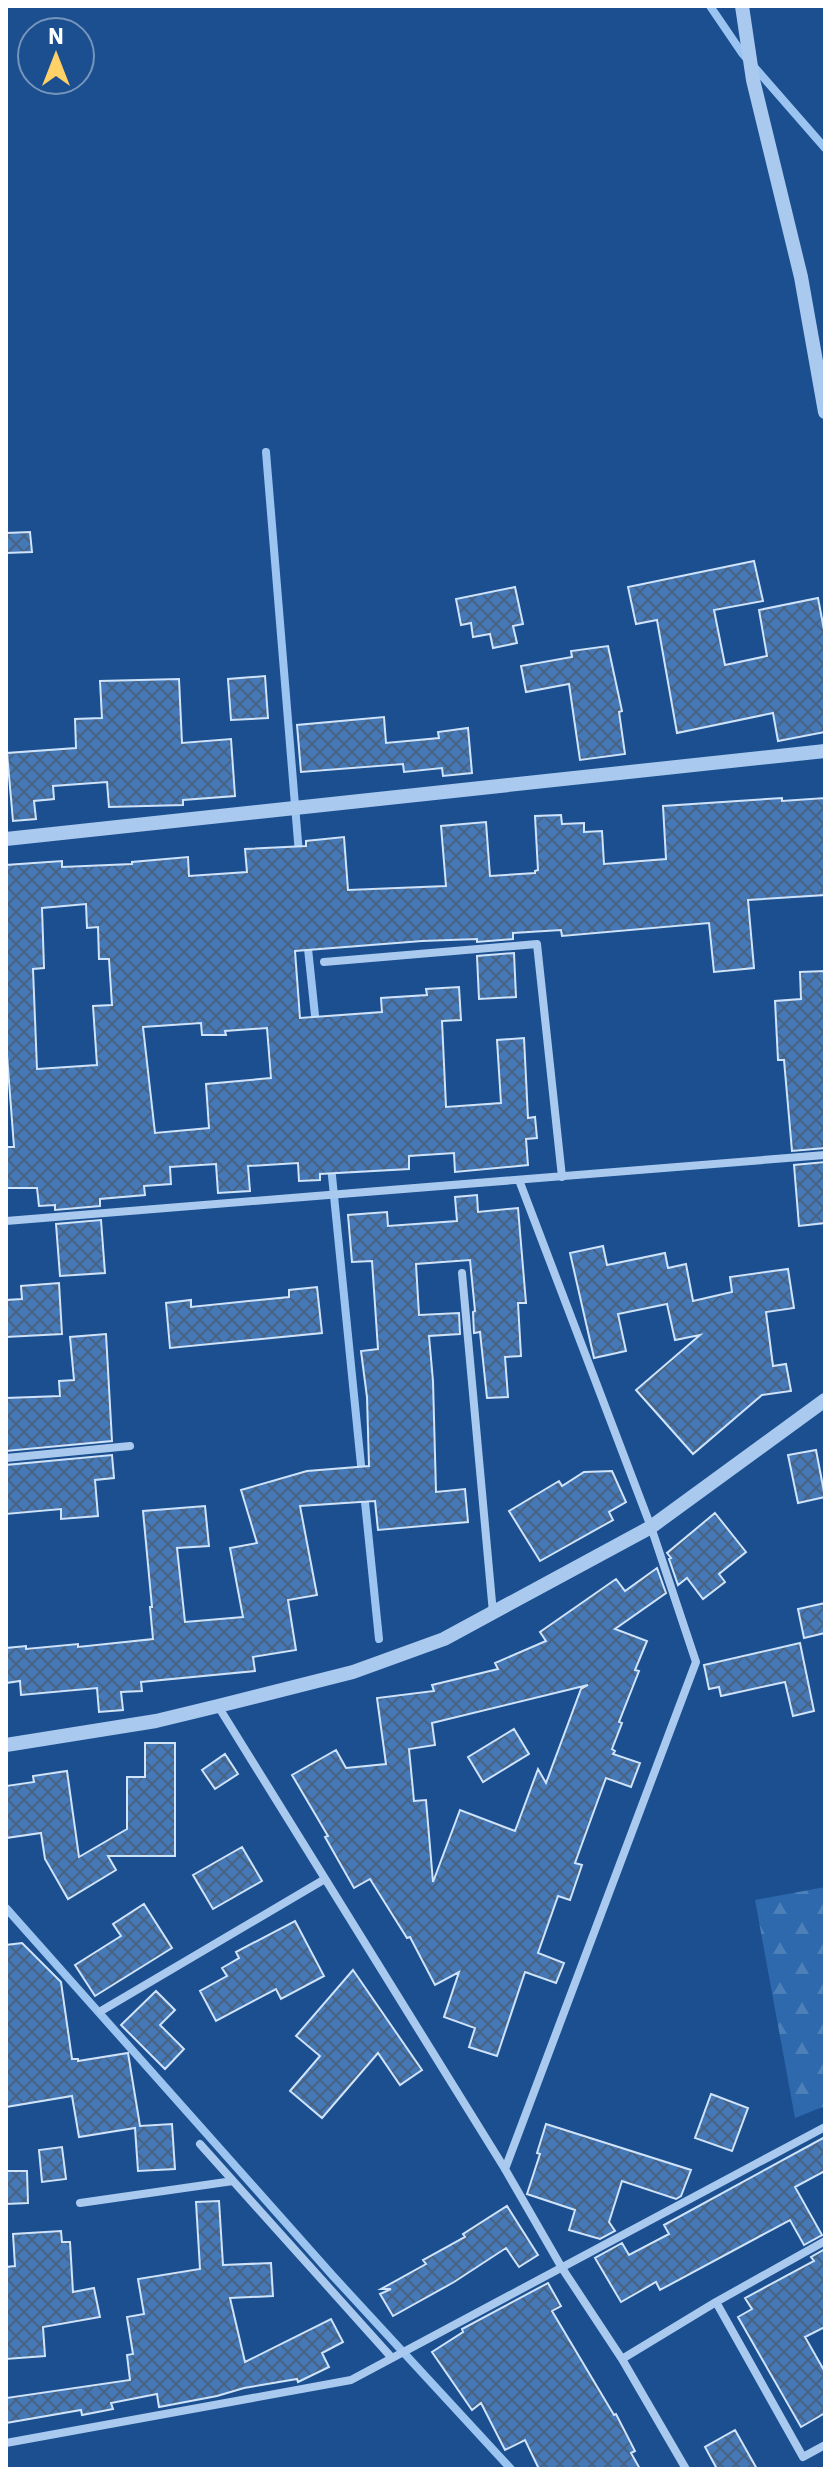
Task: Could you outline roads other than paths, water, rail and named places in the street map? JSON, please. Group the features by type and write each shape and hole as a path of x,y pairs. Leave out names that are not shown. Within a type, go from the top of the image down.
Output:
{"street":[{"path":"742,6 753,80 801,277 825,412"},
{"path":"6,839 825,751"},
{"path":"324,962 537,944 562,1177"},
{"path":"6,1221 825,1155"},
{"path":"505,2169 696,1662 651,1527 519,1180"},
{"path":"462,1273 493,1614"},
{"path":"6,1745 156,1721 218,1706 353,1672 444,1639 651,1527 825,1400"},
{"path":"6,1458 130,1446"},
{"path":"218,1706 505,2169 562,2268 622,2359 686,2469"},
{"path":"101,2011 325,1879"},
{"path":"6,2443 351,2380 825,2127"},
{"path":"200,2144 392,2358"},
{"path":"80,2203 233,2181"},
{"path":"622,2359 825,2241"},
{"path":"716,2302 803,2457 825,2445"}],"waterway":[{"path":"710,6 742,53 825,148"},
{"path":"266,452 299,854"},
{"path":"307,939 316,1025"},
{"path":"331,1166 362,1475"},
{"path":"364,1492 379,1639"},
{"path":"6,1908 333,2276 511,2469"}]}
